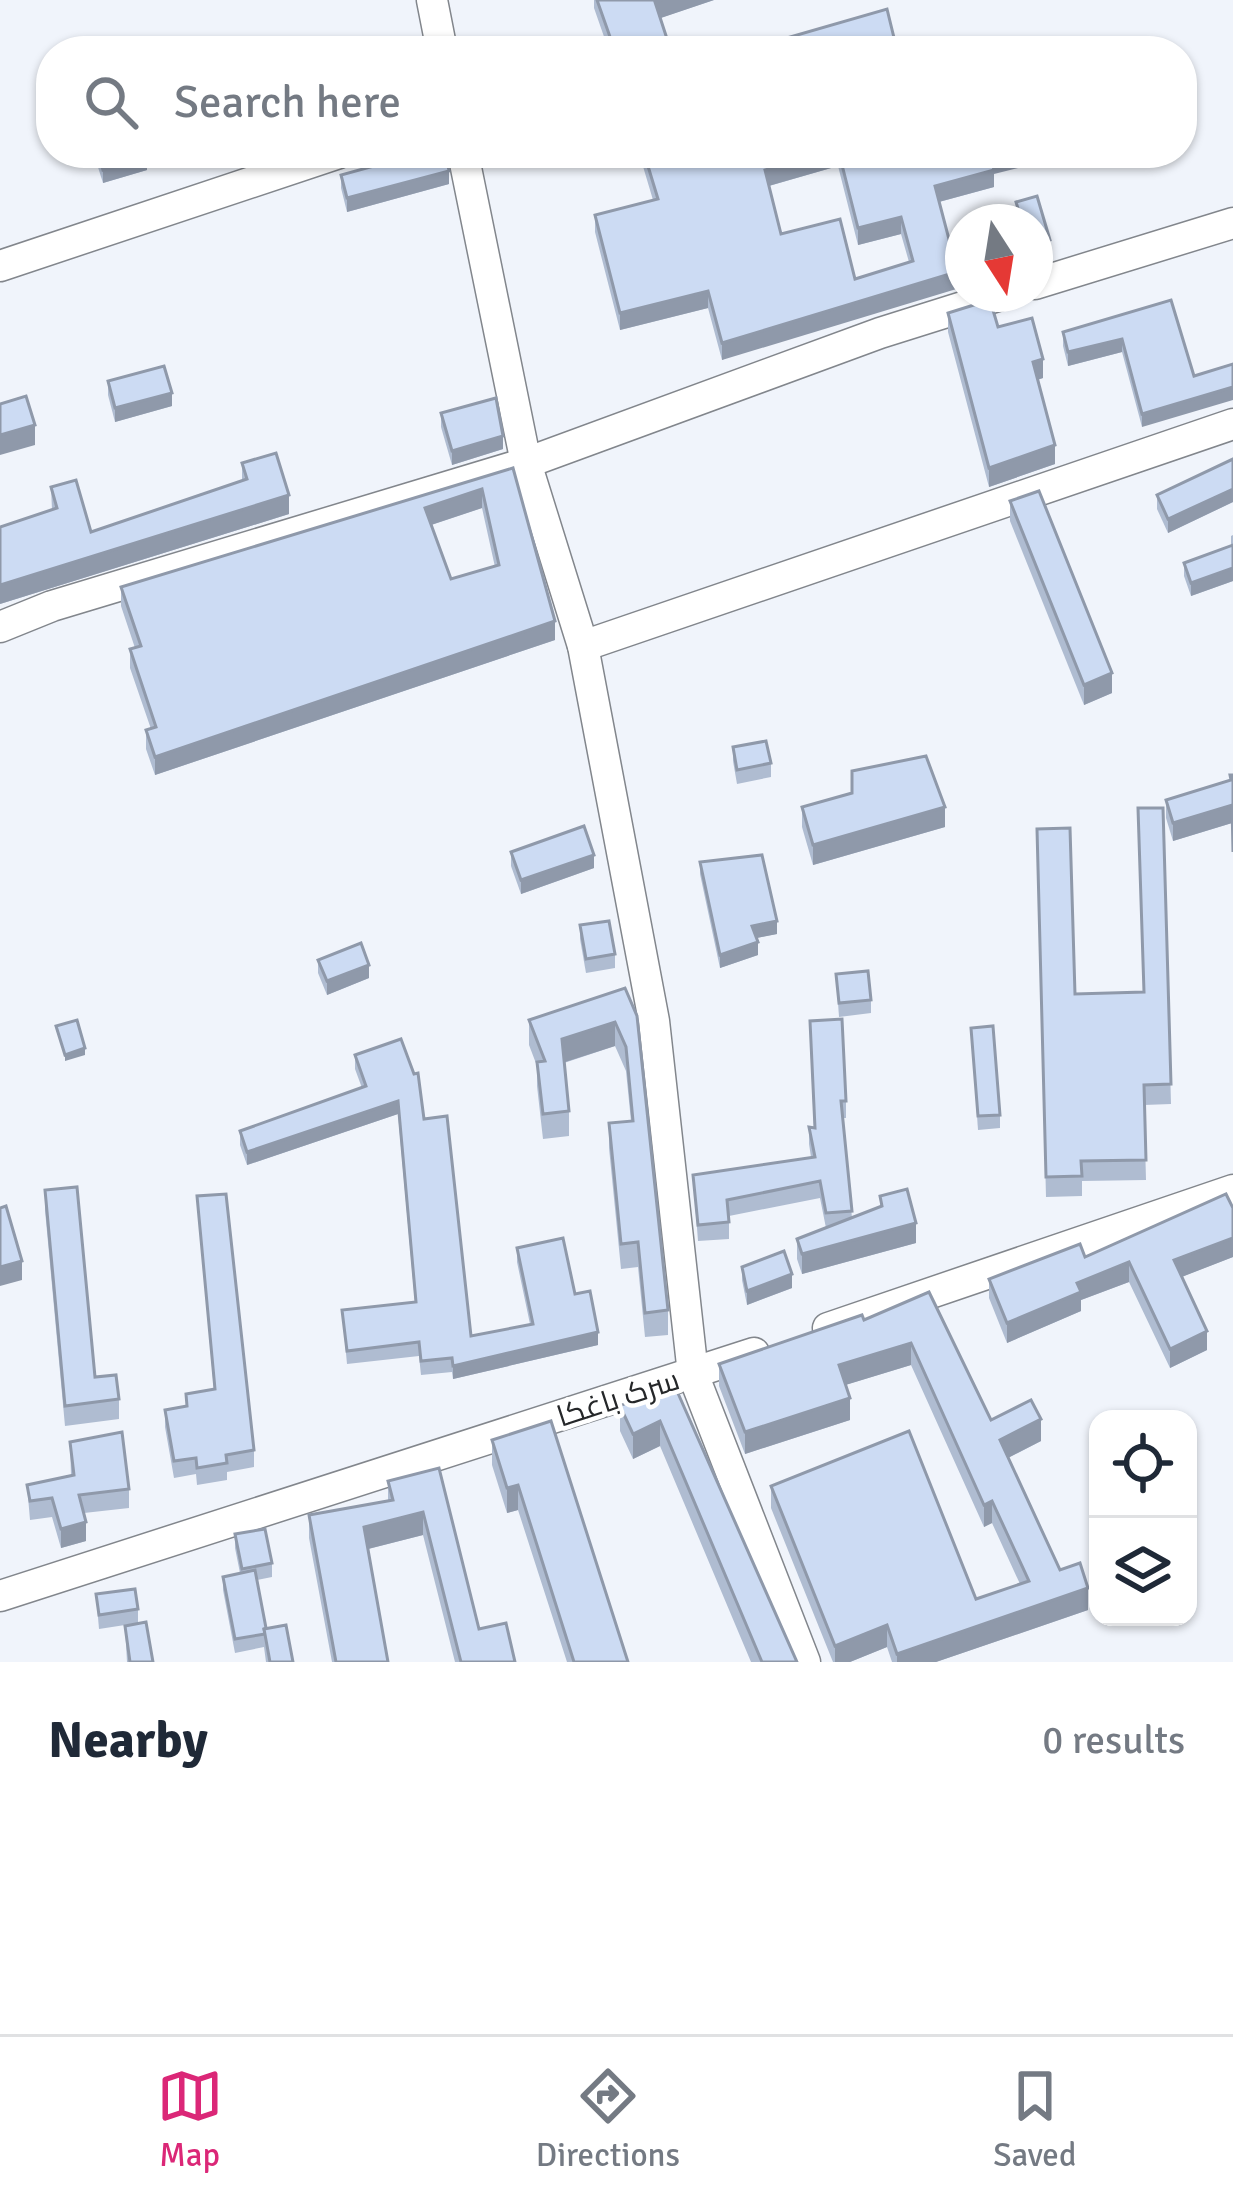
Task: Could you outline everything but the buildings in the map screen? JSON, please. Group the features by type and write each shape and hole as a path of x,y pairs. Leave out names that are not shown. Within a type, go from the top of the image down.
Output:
{"street":[{"path":"432,0 439,36"},
{"path":"0,266 294,168"},
{"path":"466,168 526,463 583,646 654,1022 693,1374 805,1662"},
{"path":"1053,278 1233,223"},
{"path":"0,627 52,606 526,463 947,312"},
{"path":"583,646 1233,424"},
{"name":"سرک باغکا","path":"0,1596 693,1374 1233,1190"}]}
